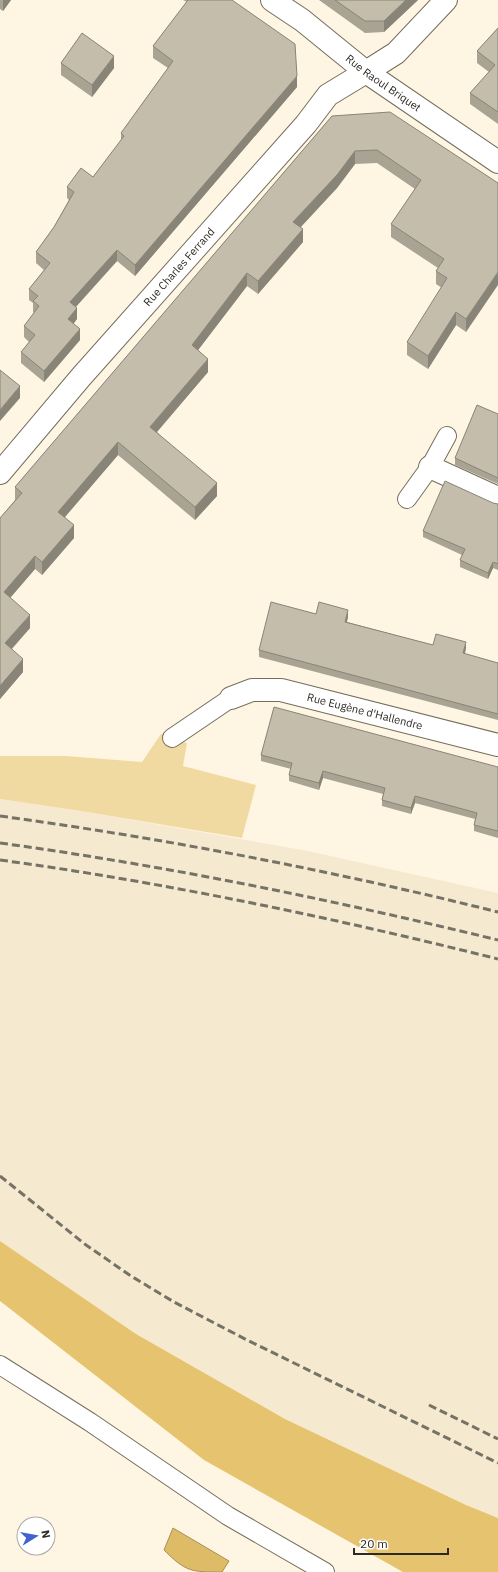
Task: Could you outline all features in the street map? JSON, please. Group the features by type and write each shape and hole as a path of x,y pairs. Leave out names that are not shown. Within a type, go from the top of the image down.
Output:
{"street":[{"name":"Rue Raoul Briquet","path":"272,0 302,20 366,72 498,162"},
{"name":"Rue Charles Ferrand","path":"0,472 81,377 306,124 328,95 396,53 446,0"},
{"path":"430,467 498,498"},
{"name":"Rue Eugène d'Hallendre","path":"231,698 252,690 281,690 498,745"}],"lane":[{"path":"407,499 430,467 447,436"},
{"path":"172,738 231,698"},
{"path":"0,1366 90,1422 228,1516 325,1572"}],"shaded area":[{"path":"161,734 187,743 183,766 256,785 242,838 0,799 0,756 66,756 142,762"},
{"path":"0,799 81,811 308,851 498,893 498,1518 466,1505 285,1419 136,1334 0,1241"},
{"path":"0,1241 136,1334 285,1419 466,1505 498,1518 498,1572 403,1572 204,1460 0,1301"},
{"path":"173,1528 229,1561 222,1572 196,1571 184,1567 178,1563 164,1550"}],"building":[{"path":"188,0 232,0 295,44 297,76 135,265 117,250 70,302 77,308 68,319 80,329 44,371 21,352 35,335 24,326 39,306 33,301 38,296 29,289 50,263 36,252 54,227 74,192 67,187 81,168 93,177 124,136 121,133 173,61 153,46"},
{"path":"335,0 406,0 384,21 365,21"},
{"path":"498,28 498,112 470,93 495,65 477,51"},
{"path":"82,33 114,56 92,85 61,63"},
{"path":"390,112 498,183 498,272 466,319 456,312 428,356 407,342 447,278 436,271 444,259 391,224 421,180 377,150 355,151 337,175 293,222 303,229 258,281 247,273 192,345 208,359 150,427 217,483 195,507 118,442 58,512 74,525 42,562 35,556 4,592 30,615 5,643 23,659 0,686 0,518 22,493 15,487 332,116"},
{"path":"0,370 20,386 0,410"},
{"path":"477,405 498,414 498,478 455,458"},
{"path":"445,481 498,504 498,564 493,562 488,573 460,560 465,549 423,531"},
{"path":"271,602 316,614 319,602 348,610 345,622 433,645 436,634 466,642 463,653 498,663 498,714 259,650"},
{"path":"274,707 498,767 498,831 474,825 477,813 415,796 411,808 382,800 385,788 323,771 319,783 289,775 292,763 261,755"}],"railway":[{"path":"0,816 126,835 250,857 375,883 498,912"},
{"path":"0,843 125,862 250,885 374,911 498,940"},
{"path":"0,860 126,879 250,903 375,929 498,959"},
{"path":"0,1176 86,1245 131,1276 174,1302 247,1340 498,1463"},
{"path":"429,1405 498,1439"}]}
